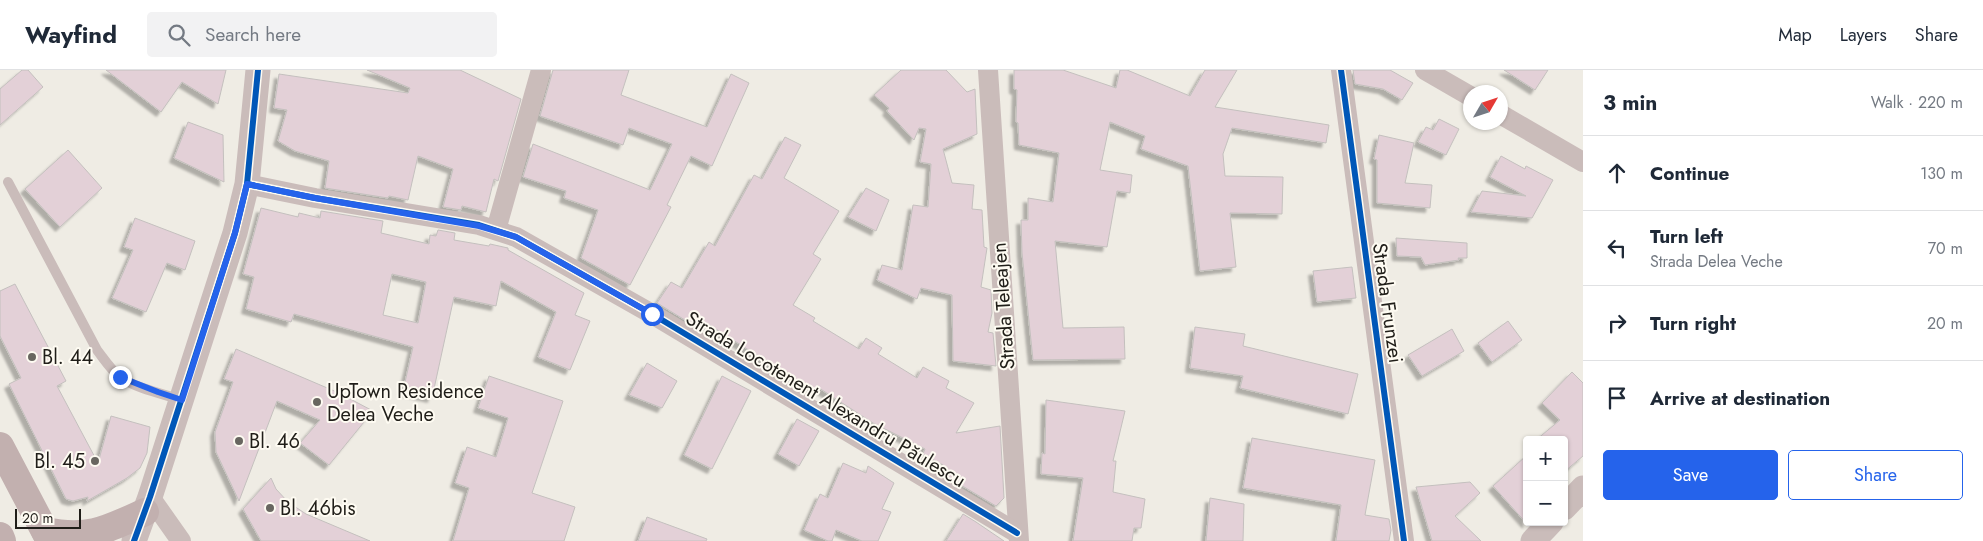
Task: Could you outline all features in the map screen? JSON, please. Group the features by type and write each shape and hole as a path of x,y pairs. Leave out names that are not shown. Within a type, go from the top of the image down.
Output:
{"main road":[{"path":"0,446 47,536 95,533 147,504"},
{"path":"0,536 2,541"}],"street":[{"path":"134,541 182,400 235,233 247,184 258,70"},
{"path":"496,230 540,70"},
{"name":"Strada Teleajen","path":"988,70 1018,537"},
{"name":"Strada Frunzei","path":"1341,70 1404,541"},
{"path":"1425,70 1455,77 1463,87"},
{"path":"1508,119 1583,162"},
{"name":"Strada Locotenent Alexandru Păulescu","path":"247,184 315,198 479,226 516,237 652,314 1018,537"},
{"path":"1568,504 1583,488"},
{"path":"147,504 181,541"},
{"path":"1534,541 1547,526"}],"lane":[{"path":"8,182 97,350 107,364 120,377 130,382 182,400"}],"building":[{"path":"22,70 28,70 43,87 0,125 0,89"},
{"path":"106,70 226,70 218,104 182,82 161,112"},
{"path":"367,70 460,70 521,99 498,181 494,179 486,212 462,206 461,210 443,207 453,169 418,156 408,200 389,196 388,198 325,188 329,161 295,151 278,141 287,110 274,108 279,74 408,93 410,88"},
{"path":"553,70 629,70 621,95 707,127 731,74 749,83 712,166 691,156 667,205 671,207 630,285 581,258 598,210 564,198 566,191 523,177 533,144 650,190 672,144 629,128 623,145 540,116"},
{"path":"901,70 946,70 967,92 975,89 977,134 943,149 952,183 974,185 972,209 982,210 984,247 987,248 981,287 991,290 992,313 988,332 993,333 996,366 953,361 952,295 921,288 917,299 877,280 882,265 902,270 913,205 928,207 931,164 920,162 926,129 919,128 914,140 887,111 889,108 874,95"},
{"path":"1014,70 1063,70 1116,88 1120,70 1127,70 1190,96 1205,70 1237,70 1215,107 1329,125 1326,143 1232,128 1223,154 1225,176 1283,177 1282,214 1230,213 1236,267 1200,271 1188,166 1141,149 1145,136 1110,122 1100,170 1132,175 1130,193 1117,191 1107,247 1055,241 1063,328 1124,327 1125,359 1033,360 1022,253 1021,220 1028,220 1028,198 1053,202 1059,153 1019,145 1018,123 1016,122 1017,90 1014,89"},
{"path":"1353,70 1390,70 1413,83 1402,100 1383,89 1355,84"},
{"path":"1504,70 1548,70 1535,90"},
{"path":"1439,119 1459,129 1446,155 1418,142 1426,127 1433,130"},
{"path":"188,122 223,135 224,182 174,158"},
{"path":"1379,135 1414,143 1405,183 1432,185 1430,208 1377,203 1377,160 1374,159"},
{"path":"785,137 801,145 784,178 839,211 813,254 821,259 793,305 815,318 813,321 859,349 866,338 882,348 878,354 917,378 923,367 949,381 946,388 974,403 956,433 1000,426 1004,498 996,506 939,472 943,465 923,454 925,449 873,423 819,388 816,393 708,324 703,331 657,303 671,282 682,288 709,242 715,246 754,175 762,179"},
{"path":"68,150 102,188 60,227 25,189"},
{"path":"1501,156 1525,169 1526,166 1553,180 1532,218 1471,212 1482,191 1526,196 1490,177"},
{"path":"866,188 889,200 876,231 848,217"},
{"path":"261,208 298,217 299,213 320,218 321,211 383,221 381,233 429,244 430,235 436,236 438,230 455,233 454,240 508,248 508,250 584,293 575,315 590,321 570,370 538,357 556,312 501,281 496,306 454,297 432,398 403,391 413,347 294,314 291,322 246,309 254,277 243,274","holes":["392,274 426,282 418,323 383,315"]},
{"path":"135,218 195,241 185,270 167,263 146,312 112,298 133,250 124,247"},
{"path":"1396,238 1467,243 1467,258 1425,265 1421,257 1397,256"},
{"path":"1352,267 1356,298 1317,302 1313,271"},
{"path":"15,284 66,381 57,386 98,463 111,416 150,427 147,453 140,468 127,478 87,501 88,497 73,501 66,499 9,384 21,378 0,336 0,291"},
{"path":"1508,321 1522,340 1492,362 1478,343"},
{"path":"1195,327 1245,334 1243,346 1358,374 1348,414 1240,388 1243,376 1190,368"},
{"path":"1452,329 1464,351 1422,376 1408,355"},
{"path":"236,349 339,393 373,411 329,465 300,443 320,420 277,401 239,501 216,452 215,432 233,382 224,379"},
{"path":"647,363 677,381 662,408 629,395"},
{"path":"1572,372 1583,383 1583,456 1568,469 1568,436 1541,436 1560,420 1542,403"},
{"path":"489,376 563,401 532,493 575,507 564,541 453,541 469,488 455,483 467,447 496,457 508,418 478,408"},
{"path":"722,376 751,391 712,469 684,455"},
{"path":"1046,400 1125,411 1113,461 1116,461 1113,492 1145,499 1141,528 1134,528 1132,541 1073,541 1083,478 1041,474 1042,453 1045,454"},
{"path":"797,419 819,431 799,466 778,454"},
{"path":"1252,438 1375,460 1365,515 1389,519 1391,530 1389,541 1336,541 1341,505 1243,488"},
{"path":"1523,459 1523,520 1493,486"},
{"path":"843,463 866,473 868,466 894,483 882,509 891,512 878,541 862,541 836,530 832,541 828,541 804,530 820,494 828,498"},
{"name":"Bl. 46bis","path":"271,478 276,489 288,502 306,514 370,541 261,541 243,509"},
{"path":"1470,482 1480,493 1455,516 1481,541 1432,541 1416,487"},
{"path":"1210,498 1244,504 1243,541 1206,541"},
{"path":"963,514 976,522 1004,541 946,541"},
{"path":"647,517 707,539 706,541 638,541"}],"cycle path":[{"path":"134,541 235,233 247,184 258,70"},
{"path":"1341,70 1404,541"},
{"path":"247,184 315,198 479,225 516,237 652,314 1017,533"}],"place":[{"name":"Bl. 44","path":"32,357"},
{"name":"UpTown Residence Delea Veche","path":"317,402"},
{"name":"Bl. 46","path":"239,441"},
{"name":"Bl. 45","path":"95,461"},
{"name":"Bl. 46bis","path":"270,508"}],"route":[{"path":"120,377 182,400 235,233 247,184 496,230 516,237 652,314"}]}
